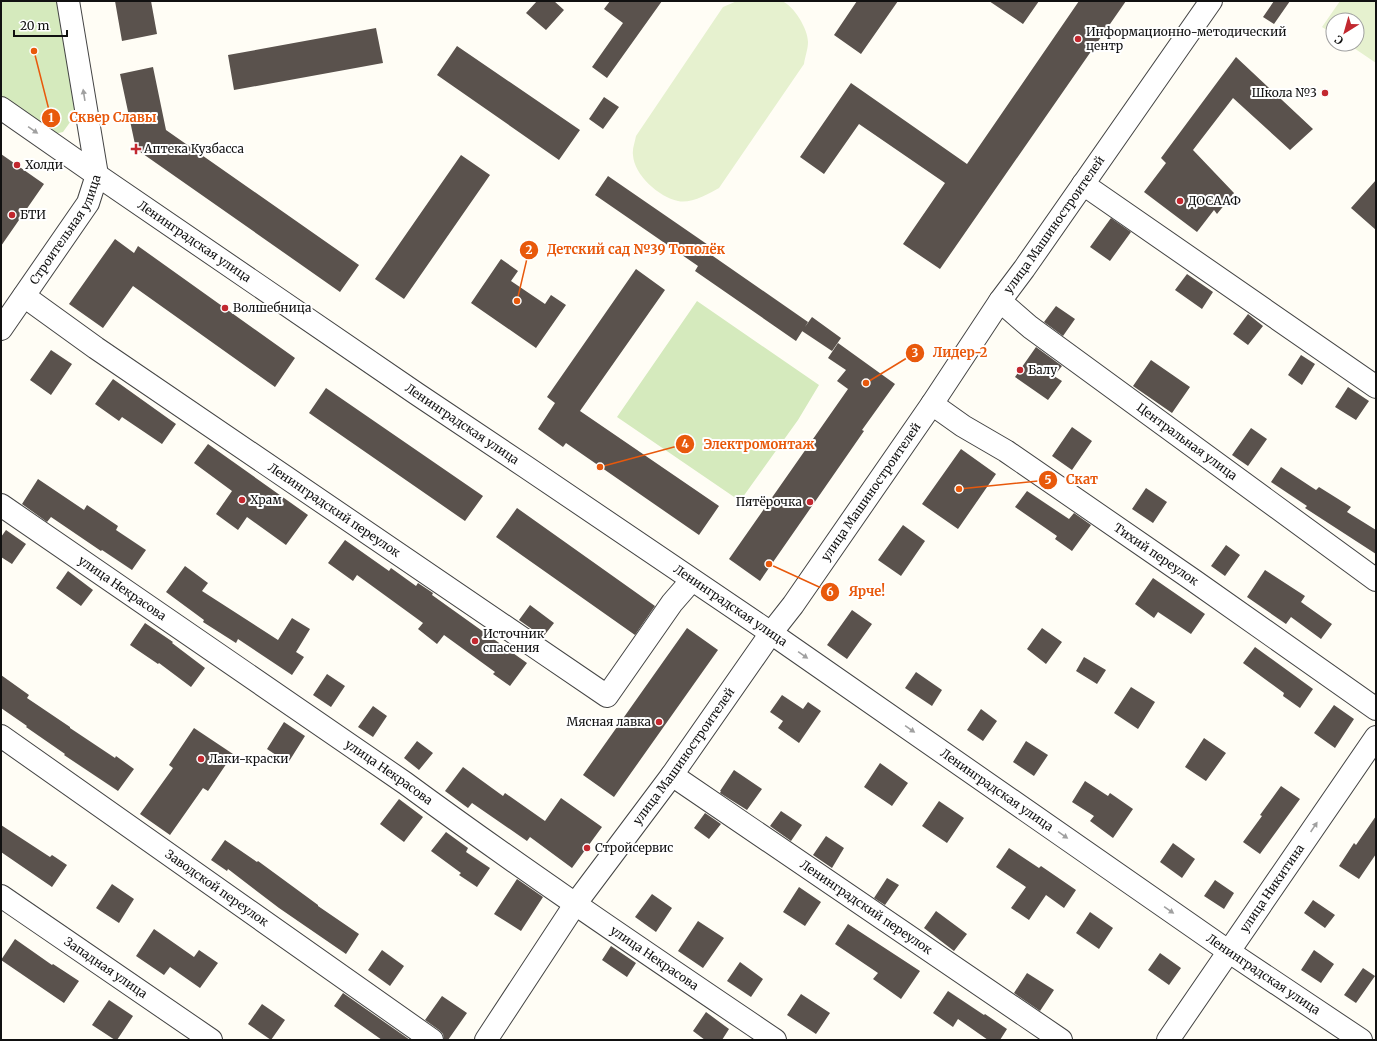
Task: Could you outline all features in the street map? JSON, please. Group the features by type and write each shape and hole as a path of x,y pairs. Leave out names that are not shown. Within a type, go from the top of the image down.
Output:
{"street":[{"name":"Строительная улица","path":"1,329 88,203 97,175 68,1"},
{"name":"улица Машиностроителей","path":"486,1040 576,903 672,775 771,633 793,605 932,404 1000,302 1211,1"},
{"name":"Ленинградская улица","path":"1,108 417,394 771,633 1228,951 1361,1040"},
{"path":"1083,184 1376,387"},
{"name":"Ленинградский переулок","path":"24,296 96,348 607,696 672,603 692,580"},
{"name":"Центральная улица","path":"1000,302 1030,327 1376,580"},
{"name":"Тихий переулок","path":"932,404 963,426 1006,451 1376,709"},
{"name":"улица Некрасова","path":"1,505 405,783 468,830 576,903 614,931 775,1040"},
{"name":"Заводской переулок","path":"1,736 432,1040"},
{"name":"улица Никитина","path":"1168,1040 1376,737"},
{"name":"Ленинградский переулок","path":"672,775 714,802 1061,1040"},
{"name":"Западная улица","path":"1,896 210,1040"}],"green space":[{"path":"1,1 57,1 77,102 73,118 63,132 50,135 1,103"},
{"path":"737,1 782,1 787,4 800,18 806,31 808,45 804,64 719,188 694,200 683,202 671,199 663,195 649,184 634,163 633,148 636,136 723,7"},
{"path":"1340,1 1376,1 1376,63 1360,52 1365,52 1365,12 1332,12"},
{"path":"697,301 819,385 798,420 740,501 617,417"}],"building":[{"path":"115,1 151,1 157,34 122,41"},
{"path":"537,1 554,1 564,10 546,30 526,13"},
{"path":"610,1 662,1 607,78 592,67 623,23 604,9"},
{"path":"857,1 898,1 861,54 834,35"},
{"path":"989,1 1039,1 1023,24"},
{"path":"1079,1 1126,1 940,269 903,244 945,183 859,124 824,174 800,157 851,83 967,164"},
{"path":"1274,1 1290,1 1274,24 1263,17"},
{"path":"376,28 383,63 234,90 228,55"},
{"path":"457,46 580,130 559,160 437,75"},
{"path":"1236,57 1313,129 1290,150 1233,98 1193,150 1234,193 1217,214 1214,210 1197,232 1144,192 1166,163 1161,158"},
{"path":"153,67 166,130 359,265 340,292 136,149 120,74"},
{"path":"604,97 619,107 603,129 589,119"},
{"name":"БТИ","path":"1,154 44,184 1,246"},
{"path":"461,155 490,175 404,299 375,279"},
{"path":"608,176 714,249 710,254 808,322 796,341 695,271 698,266 595,195"},
{"path":"1376,180 1376,230 1351,208"},
{"path":"1111,218 1131,232 1110,261 1090,247"},
{"path":"115,239 134,253 138,246 295,358 275,387 133,286 103,328 69,304"},
{"path":"501,259 518,271 511,281 545,304 551,295 566,305 536,348 471,303"},
{"path":"636,269 665,290 580,411 719,506 699,535 566,443 563,447 538,429 555,403 547,397"},
{"path":"1187,274 1213,292 1202,309 1175,290"},
{"path":"1056,306 1075,319 1063,336 1044,322"},
{"path":"1248,314 1263,326 1248,345 1233,334"},
{"path":"812,317 841,338 832,351 802,331"},
{"path":"838,343 895,384 862,430 864,431 760,581 729,559 848,389 837,381 846,370 828,358"},
{"path":"1036,347 1062,366 1054,376 1062,381 1048,400 1015,377"},
{"path":"51,350 72,364 51,395 30,380"},
{"path":"1301,355 1315,364 1302,385 1288,375"},
{"path":"1151,360 1190,387 1172,413 1133,386"},
{"path":"113,379 176,424 162,444 122,417 119,421 95,404"},
{"path":"1348,387 1369,401 1356,420 1335,407"},
{"path":"326,388 483,496 465,521 309,413"},
{"path":"1072,427 1092,441 1072,470 1052,456"},
{"path":"1251,428 1267,439 1248,466 1232,455"},
{"path":"208,444 308,515 286,545 247,517 238,530 216,514 232,491 194,463"},
{"path":"961,449 996,474 958,529 922,504"},
{"path":"1281,467 1316,490 1319,487 1351,507 1347,512 1376,530 1376,554 1305,508 1307,506 1271,482"},
{"path":"38,479 84,510 87,505 118,526 116,530 146,550 132,570 51,517 47,522 22,504"},
{"path":"1146,488 1167,502 1153,523 1132,509"},
{"path":"1027,491 1069,519 1074,513 1091,525 1072,551 1055,539 1057,536 1015,507"},
{"path":"517,508 655,606 635,635 496,537"},
{"path":"903,525 925,541 901,576 878,560"},
{"path":"6,530 26,544 12,564 1,557 1,537"},
{"path":"345,540 389,571 391,568 416,586 418,583 433,593 432,595 527,663 510,686 493,674 495,672 444,635 437,644 418,629 423,623 357,575 353,581 328,563"},
{"path":"1226,545 1240,555 1225,576 1211,566"},
{"path":"185,566 208,583 202,591 278,640 292,618 310,629 296,652 304,657 292,675 238,639 236,643 203,622 204,620 166,592"},
{"path":"1265,570 1305,596 1301,602 1332,624 1321,639 1291,617 1286,624 1247,597"},
{"path":"68,571 93,590 81,606 56,588"},
{"path":"1153,578 1205,614 1191,634 1158,612 1154,618 1135,604"},
{"path":"530,605 554,623 543,637 519,620"},
{"path":"852,610 872,624 847,659 827,645"},
{"path":"145,623 173,642 172,643 205,668 191,687 159,663 158,664 130,645"},
{"path":"687,628 718,650 614,797 583,775"},
{"path":"1042,628 1062,642 1046,664 1027,649"},
{"path":"1255,647 1313,689 1300,708 1283,696 1284,693 1243,663"},
{"path":"1084,657 1106,670 1097,684 1076,671"},
{"path":"916,672 942,690 932,706 905,688"},
{"path":"327,674 345,686 331,707 313,695"},
{"path":"1,675 29,695 27,698 115,758 116,756 134,769 118,791 64,755 65,754 1,708"},
{"path":"1131,687 1155,702 1138,729 1114,713"},
{"path":"782,695 803,709 808,702 821,711 799,743 778,728 783,721 770,712"},
{"path":"1334,705 1354,719 1335,748 1314,733"},
{"path":"373,706 387,716 373,737 358,727"},
{"path":"981,709 997,721 983,741 967,730"},
{"path":"284,722 305,736 288,763 267,749"},
{"path":"194,728 233,754 208,791 203,788 170,835 140,814 173,768 169,765"},
{"path":"1204,738 1226,753 1206,781 1185,767"},
{"path":"417,741 433,753 419,770 404,758"},
{"path":"1026,741 1048,755 1034,776 1013,762"},
{"path":"880,763 908,783 892,806 864,787"},
{"path":"463,767 503,796 505,793 545,821 561,798 602,827 572,868 530,837 527,841 472,803 468,808 445,791"},
{"path":"734,770 762,789 747,810 720,793"},
{"path":"1085,781 1108,796 1110,793 1133,809 1113,838 1090,821 1094,816 1072,802"},
{"path":"1281,786 1300,799 1260,854 1243,842"},
{"path":"399,799 423,817 404,842 380,824"},
{"path":"939,801 964,818 947,843 922,826"},
{"path":"781,811 802,825 791,841 770,826"},
{"path":"705,813 721,824 709,839 694,828"},
{"path":"1376,816 1376,854 1359,879 1339,866 1354,843 1356,845"},
{"path":"1,825 50,857 52,855 67,865 52,887 1,852"},
{"path":"446,832 468,848 466,852 490,868 477,887 459,875 461,873 431,851"},
{"path":"826,836 844,848 832,868 813,855"},
{"path":"225,840 257,862 258,861 318,906 359,934 346,954 279,908 228,869 227,871 211,860"},
{"path":"1173,843 1195,859 1182,878 1160,862"},
{"path":"1009,848 1039,868 1041,866 1076,890 1064,908 1046,895 1029,920 1011,908 1026,887 996,867"},
{"path":"887,878 899,885 885,905 874,898"},
{"path":"517,879 543,897 521,931 494,914"},
{"path":"1215,880 1234,893 1224,909 1204,896"},
{"path":"112,884 134,899 119,923 96,908"},
{"path":"799,887 821,902 805,926 783,912"},
{"path":"652,894 672,908 656,932 635,917"},
{"path":"1313,900 1335,915 1325,928 1304,913"},
{"path":"936,911 967,934 954,951 924,928"},
{"path":"1090,912 1113,928 1099,949 1076,933"},
{"path":"698,921 724,938 703,968 678,951"},
{"path":"848,924 920,971 901,999 873,979 878,973 835,944"},
{"path":"154,929 194,957 199,950 218,963 200,988 170,967 164,975 136,956"},
{"path":"15,939 52,965 53,964 79,981 64,1003 1,960"},
{"path":"611,946 636,963 627,977 602,960"},
{"path":"382,950 404,966 390,986 368,970"},
{"path":"1314,950 1334,964 1321,983 1301,970"},
{"path":"1160,953 1181,968 1169,985 1148,970"},
{"path":"740,962 763,979 751,997 727,981"},
{"path":"1363,968 1375,976 1356,1003 1344,995"},
{"path":"1027,973 1054,990 1040,1011 1014,993"},
{"path":"948,991 1007,1029 1000,1040 988,1040 958,1019 953,1027 933,1013"},
{"path":"343,993 410,1040 382,1040 334,1006"},
{"path":"801,994 830,1013 816,1034 787,1015"},
{"path":"442,996 467,1013 448,1040 444,1040 443,1034 425,1020"},
{"path":"109,1000 133,1016 117,1040 92,1025"},
{"path":"262,1004 285,1020 271,1040 248,1024"},
{"path":"706,1012 729,1029 722,1040 705,1040 693,1031"}],"place":[{"name":"Информационно-методический центр","path":"1078,39"},
{"name":"Сквер Славы","path":"34,51"},
{"name":"Школа №3","path":"1325,93"},
{"name":"Аптека Кузбасса","path":"136,149"},
{"name":"Холди","path":"17,165"},
{"name":"ДОСААФ","path":"1180,201"},
{"name":"БТИ","path":"12,215"},
{"name":"Детский сад №39 Тополёк","path":"517,301"},
{"name":"Волшебница","path":"225,308"},
{"name":"Балу","path":"1020,370"},
{"name":"Лидер-2","path":"866,383"},
{"name":"Электромонтаж","path":"600,467"},
{"name":"Скат","path":"959,489"},
{"name":"Храм","path":"242,500"},
{"name":"Пятёрочка","path":"810,502"},
{"name":"Ярче!","path":"769,564"},
{"name":"Источник спасения","path":"475,641"},
{"name":"Мясная лавка","path":"659,722"},
{"name":"Лаки-краски","path":"201,759"},
{"name":"Стройсервис","path":"587,848"}]}
